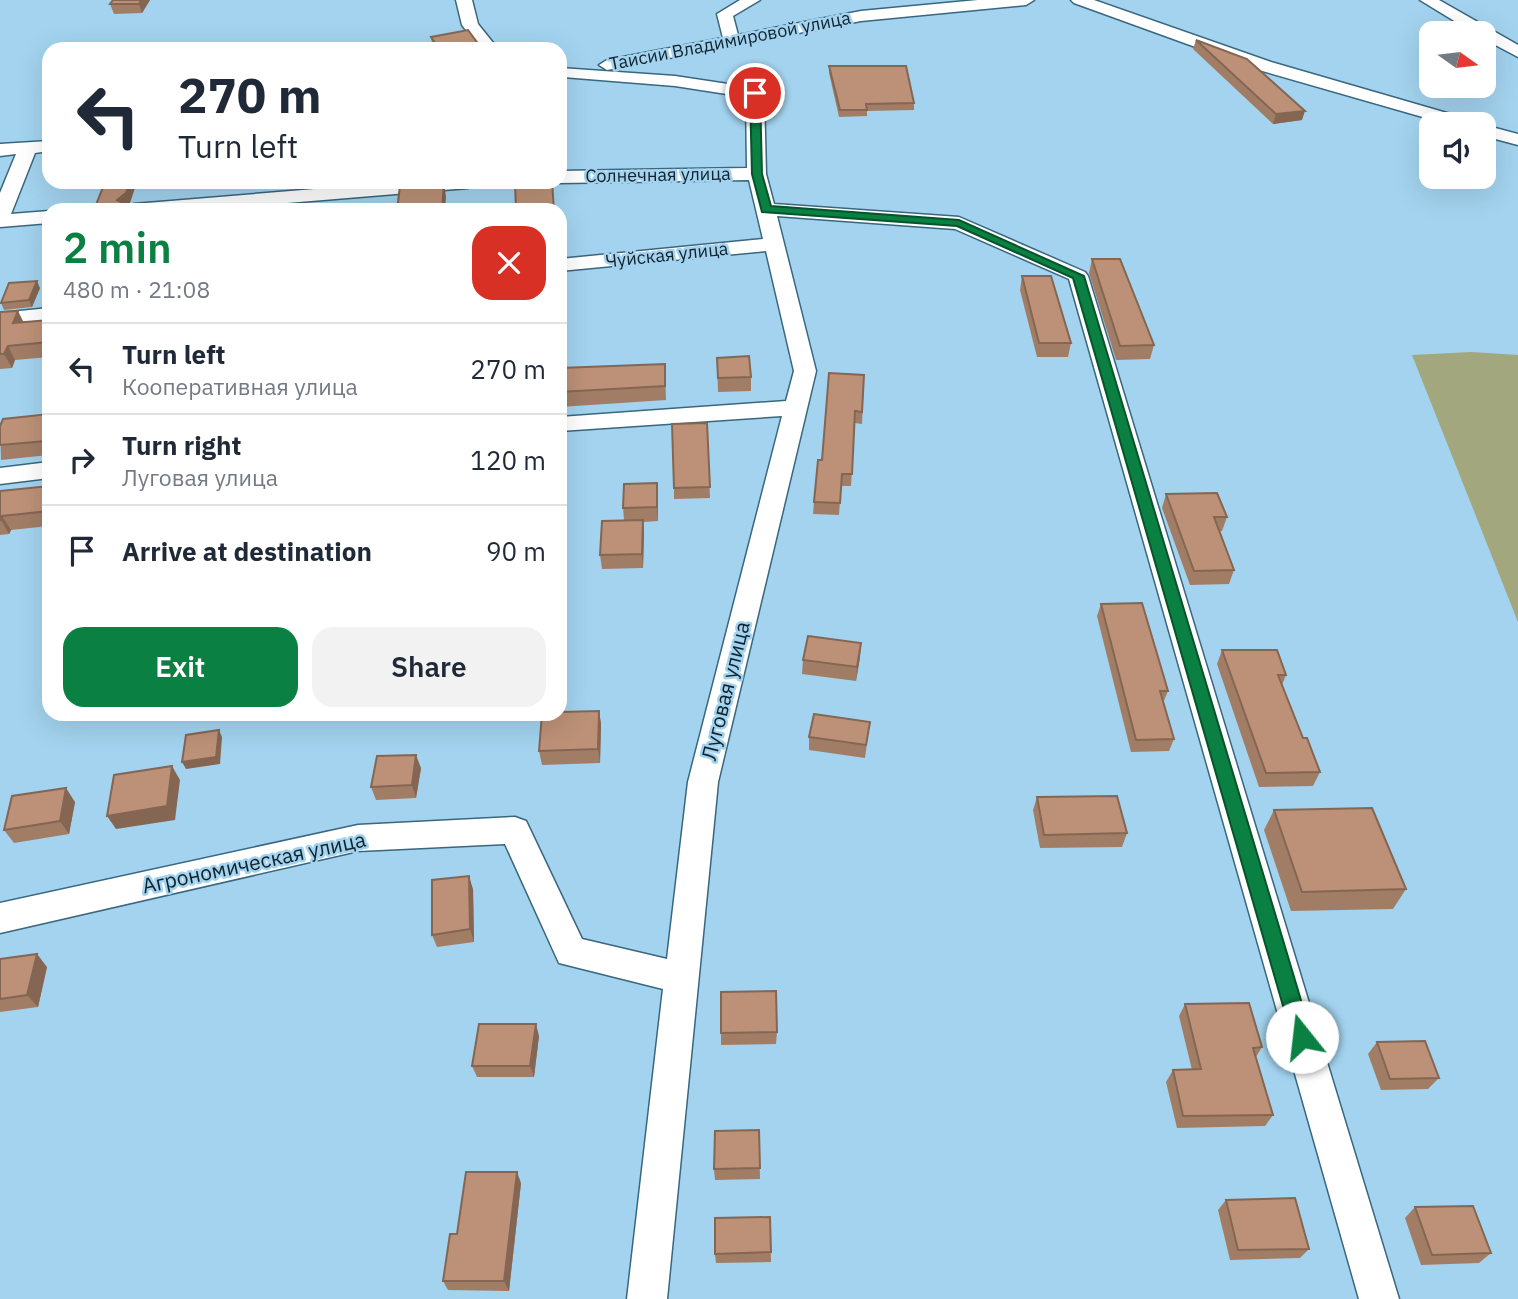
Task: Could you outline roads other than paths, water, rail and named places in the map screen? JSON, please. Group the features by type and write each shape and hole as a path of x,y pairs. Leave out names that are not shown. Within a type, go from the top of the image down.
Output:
{"street":[{"path":"464,0 470,25 484,42"},
{"path":"732,42 725,14 752,0"},
{"name":"Таисии Владимировой улица","path":"567,71 672,54 861,16 1026,0"},
{"path":"1079,0 1265,66 1424,112"},
{"path":"1428,0 1518,52"},
{"path":"567,72 675,81 672,54"},
{"name":"Луговая улица","path":"647,1299 703,782 806,371 757,174 755,93 675,81"},
{"path":"1496,134 1518,140"},
{"path":"0,150 42,147"},
{"path":"28,148 0,219 42,217"},
{"name":"Солнечная улица","path":"567,177 757,174"},
{"path":"218,203 384,189"},
{"path":"766,209 959,223 1078,276 1379,1299"},
{"name":"Чуйская улица","path":"567,264 774,244"},
{"path":"0,319 42,315"},
{"path":"567,424 796,408"},
{"path":"0,476 42,471"},
{"name":"Агрономическая улица","path":"0,918 358,838 515,830 571,952 682,978"}]}
